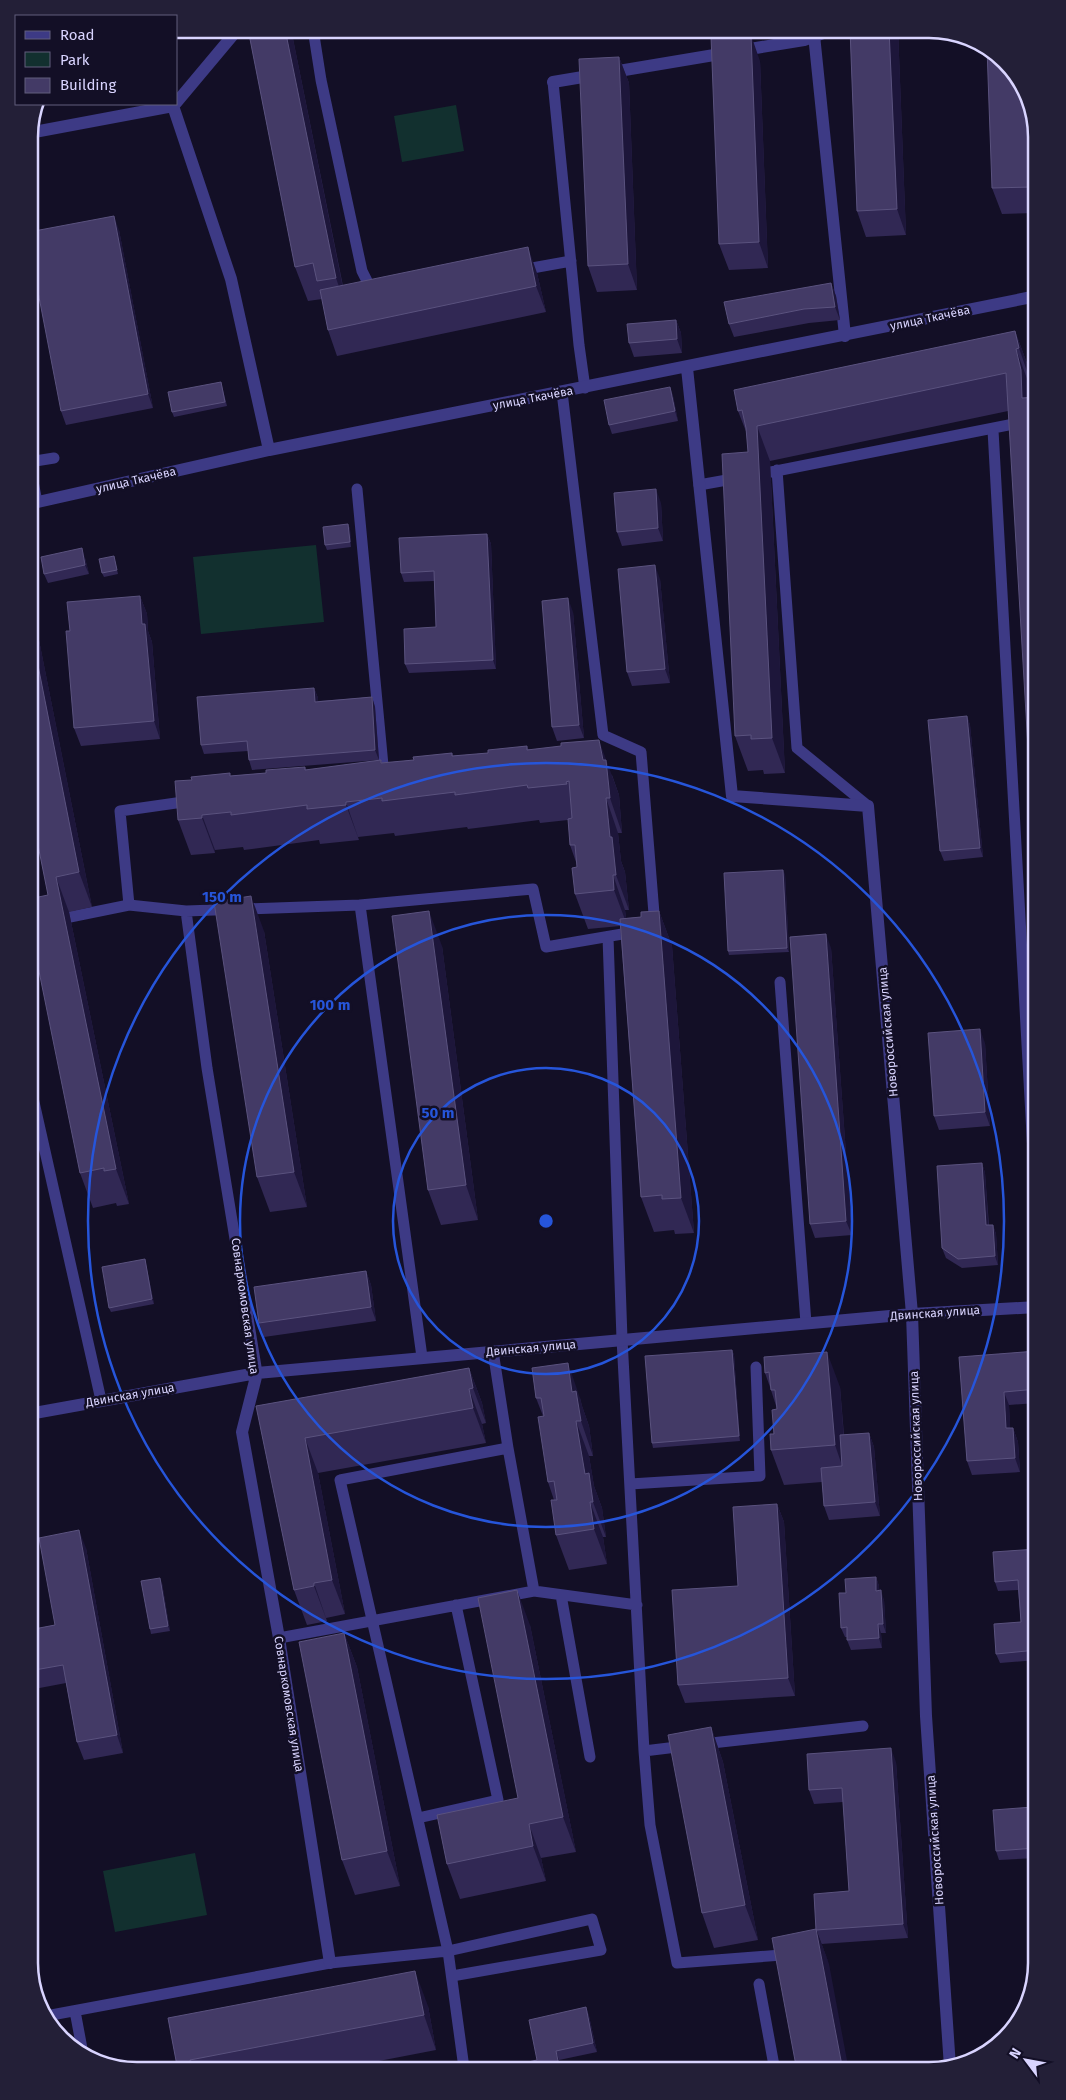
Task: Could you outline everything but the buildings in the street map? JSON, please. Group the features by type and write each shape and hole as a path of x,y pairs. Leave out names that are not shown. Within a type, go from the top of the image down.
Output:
{"street":[{"path":"178,100 230,38"},
{"path":"553,82 794,42 805,38"},
{"path":"814,38 845,336"},
{"path":"38,131 170,105"},
{"path":"175,105 231,279 270,450"},
{"name":"улица Ткачёва","path":"38,502 270,450 687,368 1028,298"},
{"path":"687,368 732,796 868,806"},
{"name":"Новороссийская улица","path":"868,806 912,1314 926,1716 950,2061"},
{"name":"Двинская улица","path":"38,1412 257,1373 806,1323 912,1314 1028,1308"},
{"name":"Совнаркомовская улица","path":"257,1373 242,1432 279,1638 330,1963"}],"lane":[{"path":"314,38 321,80 362,271 372,289 382,295 391,293"},
{"path":"553,82 585,388"},
{"path":"506,272 571,261"},
{"path":"562,392 583,584 603,735"},
{"path":"868,806 797,748 774,471 1019,424"},
{"path":"993,430 1028,1062"},
{"path":"38,461 54,458"},
{"path":"699,485 751,475"},
{"path":"357,489 384,776"},
{"path":"590,743 603,735"},
{"path":"70,917 129,905 186,911 360,904 533,889 546,947 655,928 641,752 603,735"},
{"path":"129,905 120,811 198,800"},
{"path":"360,904 422,1357"},
{"name":"Совнаркомовская улица","path":"186,911 207,1068 257,1373"},
{"path":"608,936 622,1339 644,1751 650,1825 677,1963 782,1955"},
{"path":"780,982 806,1323"},
{"path":"38,1121 100,1400"},
{"path":"493,1351 508,1448 534,1591"},
{"path":"630,1484 760,1476 756,1366"},
{"path":"463,2062 448,1951 340,1480 508,1448"},
{"path":"279,1638 534,1591 637,1605"},
{"path":"561,1595 590,1757"},
{"path":"418,1818 498,1800 456,1605"},
{"path":"644,1751 863,1726"},
{"path":"52,2015 330,1963 448,1951 592,1919 602,1950 452,1976"},
{"path":"759,1984 773,2062"},
{"path":"75,2011 81,2045"}],"green space":[{"path":"456,105 464,151 402,162 394,116"},
{"path":"316,545 324,622 201,634 193,557"},
{"path":"195,1853 207,1915 115,1932 103,1871"}]}
